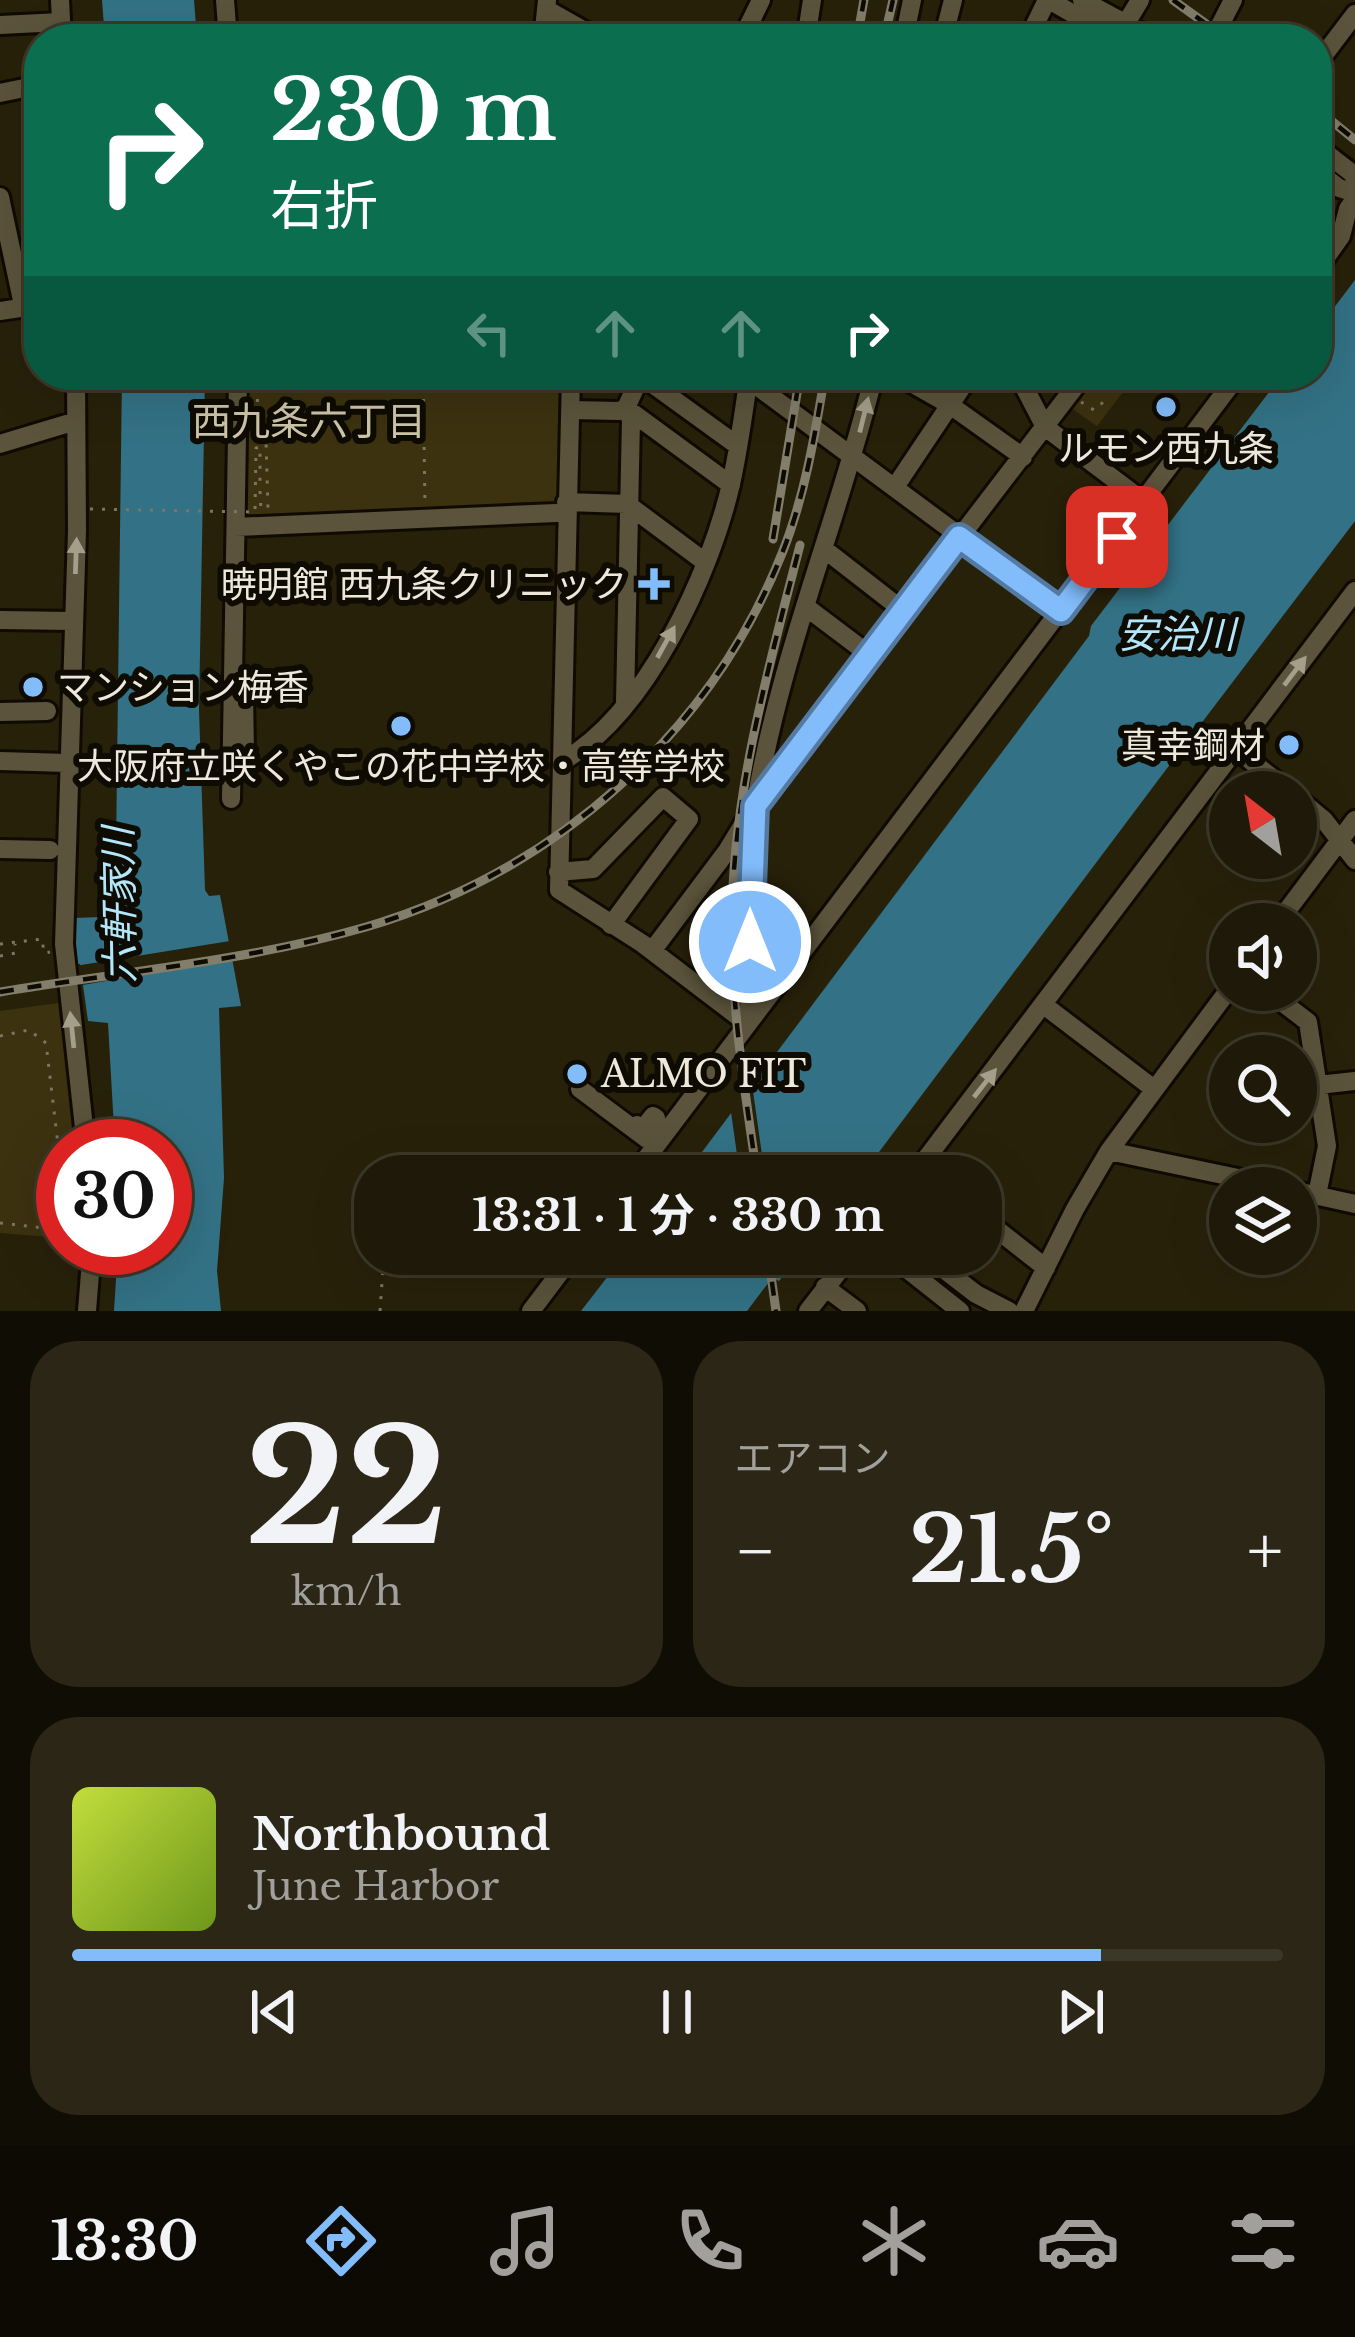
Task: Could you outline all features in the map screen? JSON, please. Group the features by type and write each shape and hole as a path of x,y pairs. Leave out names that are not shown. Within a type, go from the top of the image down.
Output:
{"street":[{"path":"1048,0 1097,24"},
{"path":"1082,0 1107,24"},
{"path":"546,5 576,24"},
{"path":"1332,44 1355,14"},
{"path":"1332,158 1355,180"},
{"path":"1332,247 1341,236 1355,196"},
{"path":"0,197 24,281"},
{"path":"76,390 64,944 83,1119"},
{"path":"231,799 238,390"},
{"path":"572,390 561,508 561,895 652,951 748,1024"},
{"path":"571,410 620,411 634,390"},
{"path":"661,390 738,446"},
{"path":"563,761 582,750 626,703 659,656 705,562 731,485 745,390"},
{"path":"765,390 1061,611"},
{"path":"748,1024 755,806 778,699 870,390"},
{"path":"924,390 1023,457"},
{"path":"895,487 960,390"},
{"path":"1026,390 1045,427 1143,501"},
{"path":"652,951 755,806 1073,390"},
{"path":"649,1155 1227,390"},
{"path":"626,408 731,485"},
{"path":"626,408 631,420 626,703"},
{"path":"2,438 76,421"},
{"path":"236,527 261,519 627,504 705,562"},
{"path":"824,549 905,612"},
{"path":"934,1155 1355,591"},
{"path":"806,607 871,656"},
{"path":"0,620 73,621"},
{"path":"232,680 244,691 245,754"},
{"path":"0,712 46,711"},
{"path":"1236,749 1264,771"},
{"path":"0,761 67,763"},
{"path":"558,872 593,869 663,797 689,819 611,925"},
{"path":"1317,816 1341,838 1355,860"},
{"path":"1293,903 1355,820"},
{"path":"0,849 50,850"},
{"path":"1045,1006 1154,1089"},
{"path":"1024,1311 1109,1151 1213,1011"},
{"path":"1294,1011 1308,1022 1327,1146 1317,1195 1355,1204"},
{"path":"1318,1084 1355,1081"},
{"path":"580,1089 642,1133"},
{"path":"1109,1151 1209,1172"},
{"path":"1002,1233 1046,1268"},
{"path":"87,1311 90,1275"},
{"path":"531,1311 558,1275"},
{"path":"808,1311 835,1275"},
{"path":"915,1275 960,1311"},
{"path":"951,1275 1009,1311"},
{"path":"825,1287 857,1311"}],"path":[{"path":"257,390 268,492 261,519"},
{"path":"423,390 425,509"},
{"path":"1070,394 1094,410 1108,399"},
{"path":"261,499 260,447 256,448 261,519"},
{"path":"260,491 268,492"},
{"path":"90,509 261,519"},
{"path":"0,944 42,939 44,953"},
{"path":"0,956 16,953 14,943"},
{"path":"0,1036 28,1030 46,1043 55,1119"},
{"path":"0,1222 36,1227"},
{"path":"380,1311 383,1275"}],"shaded area":[{"path":"245,390 564,390 560,505 255,523 242,504"},
{"path":"1080,390 1125,390 1097,426 1068,406"},
{"path":"58,1003 73,1119 36,1119 36,1236 0,1233 0,1011"}],"water":[{"path":"102,0 194,0 196,24 104,24"},
{"name":"安治川","path":"1355,280 1355,521 1200,725 1210,735 1207,739 1192,735 877,1155 700,1155 1271,390 1332,390 1332,310"},
{"name":"六軒家川","path":"122,390 205,390 199,710 205,890 209,896 220,895 241,1006 219,1008 224,1178 217,1271 221,1311 114,1311 116,1275 192,1275 192,1119 113,1119 108,1023 88,1021 80,964 74,964 73,918 101,917 103,851 116,850"},
{"path":"609,1275 784,1275 779,1281 772,1278 747,1311 581,1311"}],"pier":[{"path":"236,940 239,958 77,986 75,966"},
{"path":"751,1077 762,1155 737,1155 730,1105"}],"railway":[{"path":"860,24 864,0"},
{"path":"887,24 893,0"},
{"path":"1173,0 1206,24"},
{"path":"1332,121 1355,140"},
{"path":"773,539 798,390"},
{"path":"0,992 230,957 366,927 435,903 500,871 562,832 618,787 669,736 714,679 752,617 797,508 822,390"},
{"path":"754,1155 734,986 734,875 754,732 800,545"},
{"path":"771,1275 776,1311"}],"place":[{"name":"ルモン西九条","path":"1166,407"},
{"name":"暁明館 西九条クリニック","path":"654,584"},
{"name":"マンション梅香","path":"33,687"},
{"name":"大阪府立咲くやこの花中学校・高等学校","path":"401,726"},
{"name":"真幸鋼材","path":"1289,745"},
{"name":"ALMO FIT","path":"577,1074"}],"district":[{"name":"西九条六丁目","path":"309,421"}],"route":[{"path":"750,942 755,806 959,537 1061,611 1117,537"}]}
